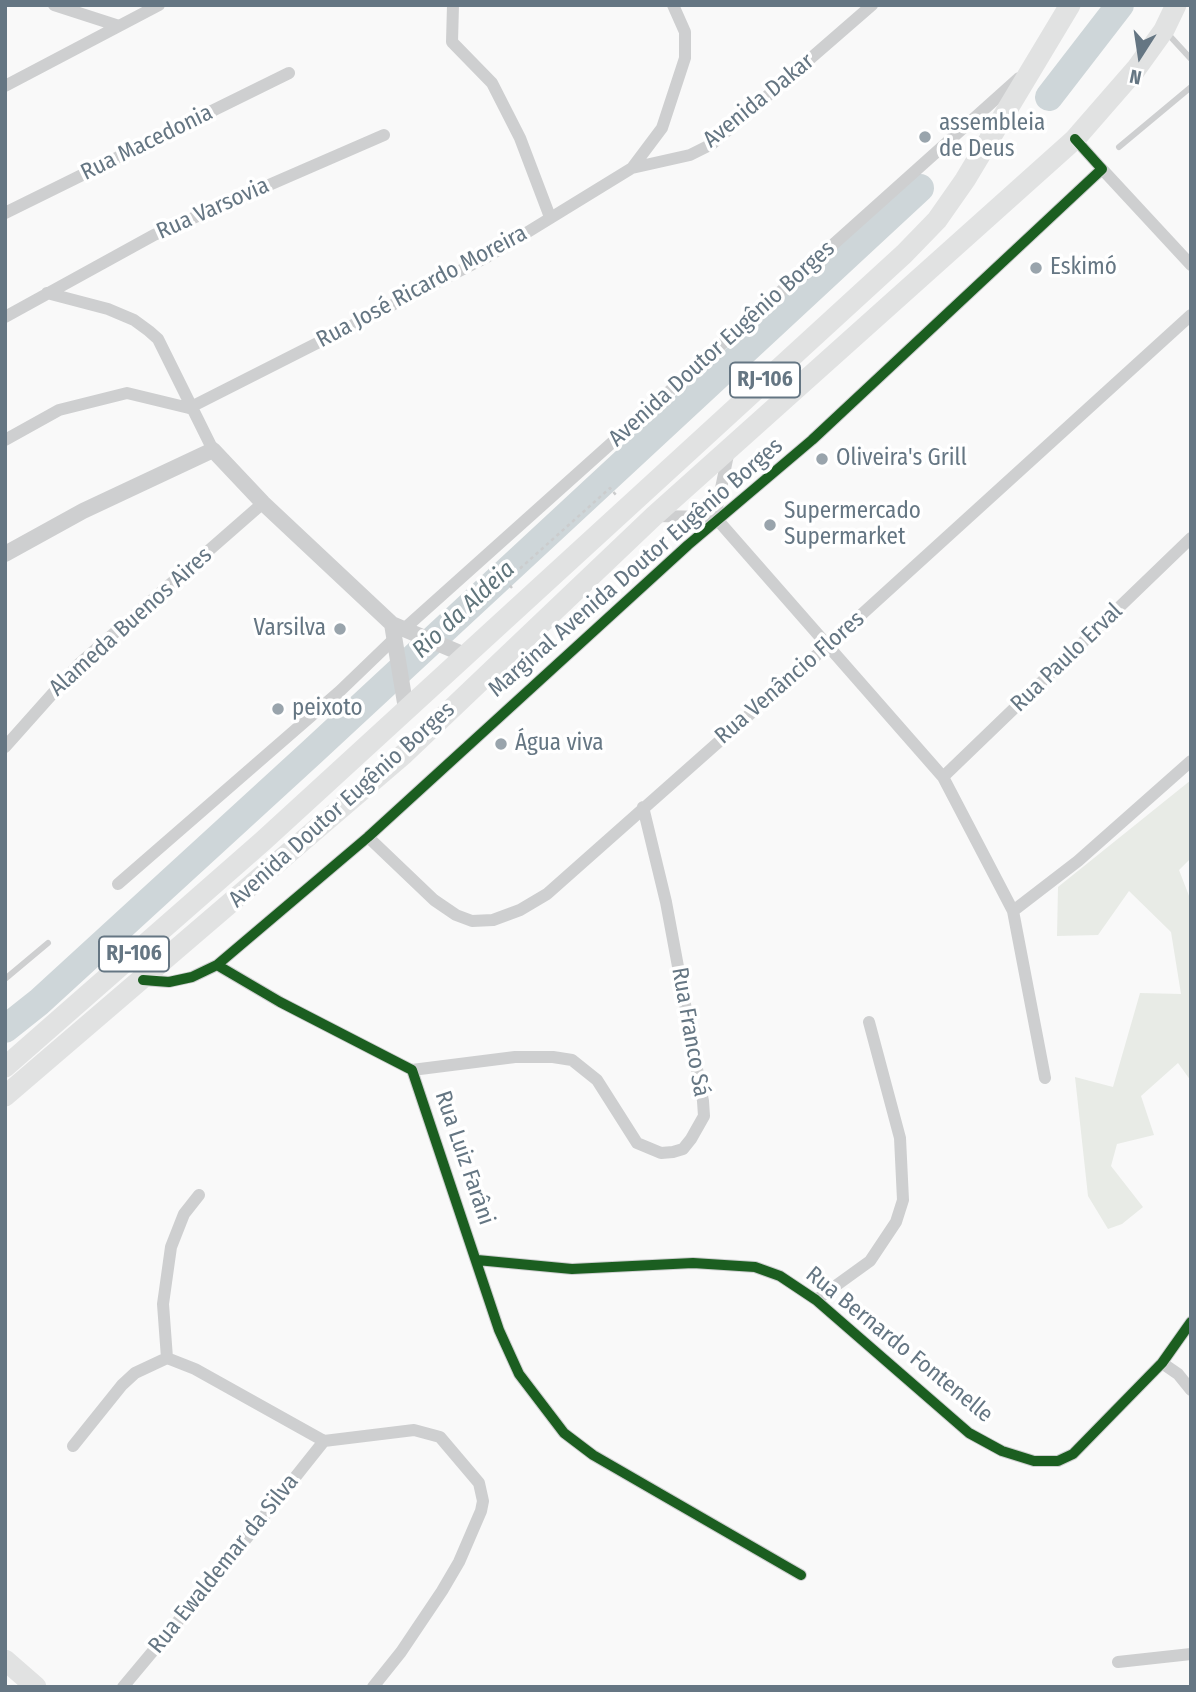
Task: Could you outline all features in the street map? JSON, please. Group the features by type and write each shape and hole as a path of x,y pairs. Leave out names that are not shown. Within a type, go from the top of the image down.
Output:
{"highway":[{"name":"Avenida Doutor Eugênio Borges","path":"5,1067 263,841 406,709 457,651 523,600 937,220 1040,59 1070,5"},
{"path":"937,220 962,200 1019,116 1081,5"},
{"path":"1136,69 1159,5"},
{"name":"Avenida Doutor Eugênio Borges","path":"5,1096 62,1044 143,980 404,754 654,516 874,316 1075,139 1136,69 1164,30 1177,5"},
{"path":"5,1660 36,1687"},
{"path":"5,1675 18,1687"}],"street":[{"path":"54,5 119,26"},
{"path":"5,86 159,5"},
{"name":"Rua José Ricardo Moreira","path":"190,408 487,257 550,217 520,138 492,83 452,42 453,5"},
{"path":"550,217 632,169 662,128 673,103 685,58 685,32 673,5"},
{"name":"Avenida Dakar","path":"632,169 690,155 712,144 872,5"},
{"name":"Avenida Doutor Eugênio Borges","path":"118,884 340,691 1040,59"},
{"name":"Rua Macedonia","path":"5,213 289,72"},
{"name":"Rua Varsovia","path":"5,317 178,223 384,135"},
{"path":"1075,139 1191,265"},
{"name":"Marginal Avenida Doutor Eugênio Borges","path":"143,980 169,982 192,977 217,965 368,837 717,519 813,440 1102,169"},
{"path":"47,293 108,309 134,320 149,331 165,354 213,450 263,503 400,635 457,651"},
{"name":"Rua Venâncio Flores","path":"368,837 434,900 456,915 472,921 493,920 520,910 547,894 828,645 1191,315"},
{"path":"5,440 60,410 127,393 190,408"},
{"path":"5,554 83,511 213,450"},
{"path":"717,519 729,450"},
{"name":"Alameda Buenos Aires","path":"5,747 79,664 263,503"},
{"path":"654,516 717,519 943,777 1013,911 1045,1078"},
{"name":"Rua Paulo Erval","path":"943,777 1191,538"},
{"name":"Avenida Doutor Eugênio Borges","path":"400,635 402,686 406,709"},
{"path":"1013,911 1078,861 1191,761"},
{"name":"Rua Franco Sá","path":"412,1070 515,1057 572,1060 597,1080 637,1143 662,1153 683,1149 704,1116 703,1101 666,902 643,807"},
{"name":"Rua Luiz Farâni","path":"217,965 280,1002 412,1070 499,1330 519,1374 564,1433 593,1454 802,1575"},
{"path":"816,1300 870,1261 896,1222 903,1200 900,1138 869,1022"},
{"path":"167,1358 163,1304 171,1247 184,1214 199,1195"},
{"name":"Rua Bernardo Fontenelle","path":"477,1261 572,1269 724,1263 755,1267 780,1276 816,1300 969,1433 1002,1451 1034,1461 1058,1461 1073,1454 1162,1363 1191,1322"},
{"path":"73,1446 88,1423 135,1373 167,1358 195,1368 324,1441 373,1433 414,1430 432,1433 471,1472 482,1493 481,1510 459,1562 401,1652 373,1687"},
{"path":"1162,1363 1178,1374 1191,1390"},
{"name":"Rua Ewaldemar da Silva","path":"123,1687 324,1441"},
{"path":"1118,1662 1191,1654"}],"lane":[{"path":"1164,30 1191,59"},
{"path":"1119,147 1191,87"},
{"path":"5,979 48,943"}],"path":[{"path":"523,600 506,581 610,488"}],"shaded area":[{"path":"1191,780 1191,858 1179,870 1191,901 1191,1081 1178,1063 1141,1096 1154,1135 1117,1144 1111,1166 1143,1207 1122,1224 1108,1229 1088,1196 1075,1077 1113,1087 1140,993 1181,994 1171,932 1129,891 1098,935 1057,936 1058,887"}],"waterway":[{"path":"1049,97 1120,5"},
{"name":"Rio da Aldeia","path":"5,1029 39,1002 312,752 920,188"}],"cycle path":[{"path":"143,980 169,982 192,977 217,965 368,837 688,545 812,440 1102,169 1075,139"},
{"path":"217,965 280,1002 412,1070 499,1330 519,1374 564,1433 593,1455 801,1575"},
{"path":"477,1260 572,1269 693,1263 755,1267 780,1276 816,1300 969,1433 1002,1451 1034,1461 1058,1461 1073,1454 1162,1363 1191,1322"}],"place":[{"name":"assembleia de Deus","path":"925,137"},
{"name":"Eskimó","path":"1036,268"},
{"name":"Oliveira's Grill","path":"822,459"},
{"name":"Supermercado Supermarket","path":"770,525"},
{"name":"Varsilva","path":"340,629"},
{"name":"peixoto","path":"278,709"},
{"name":"Água viva","path":"501,744"}]}
